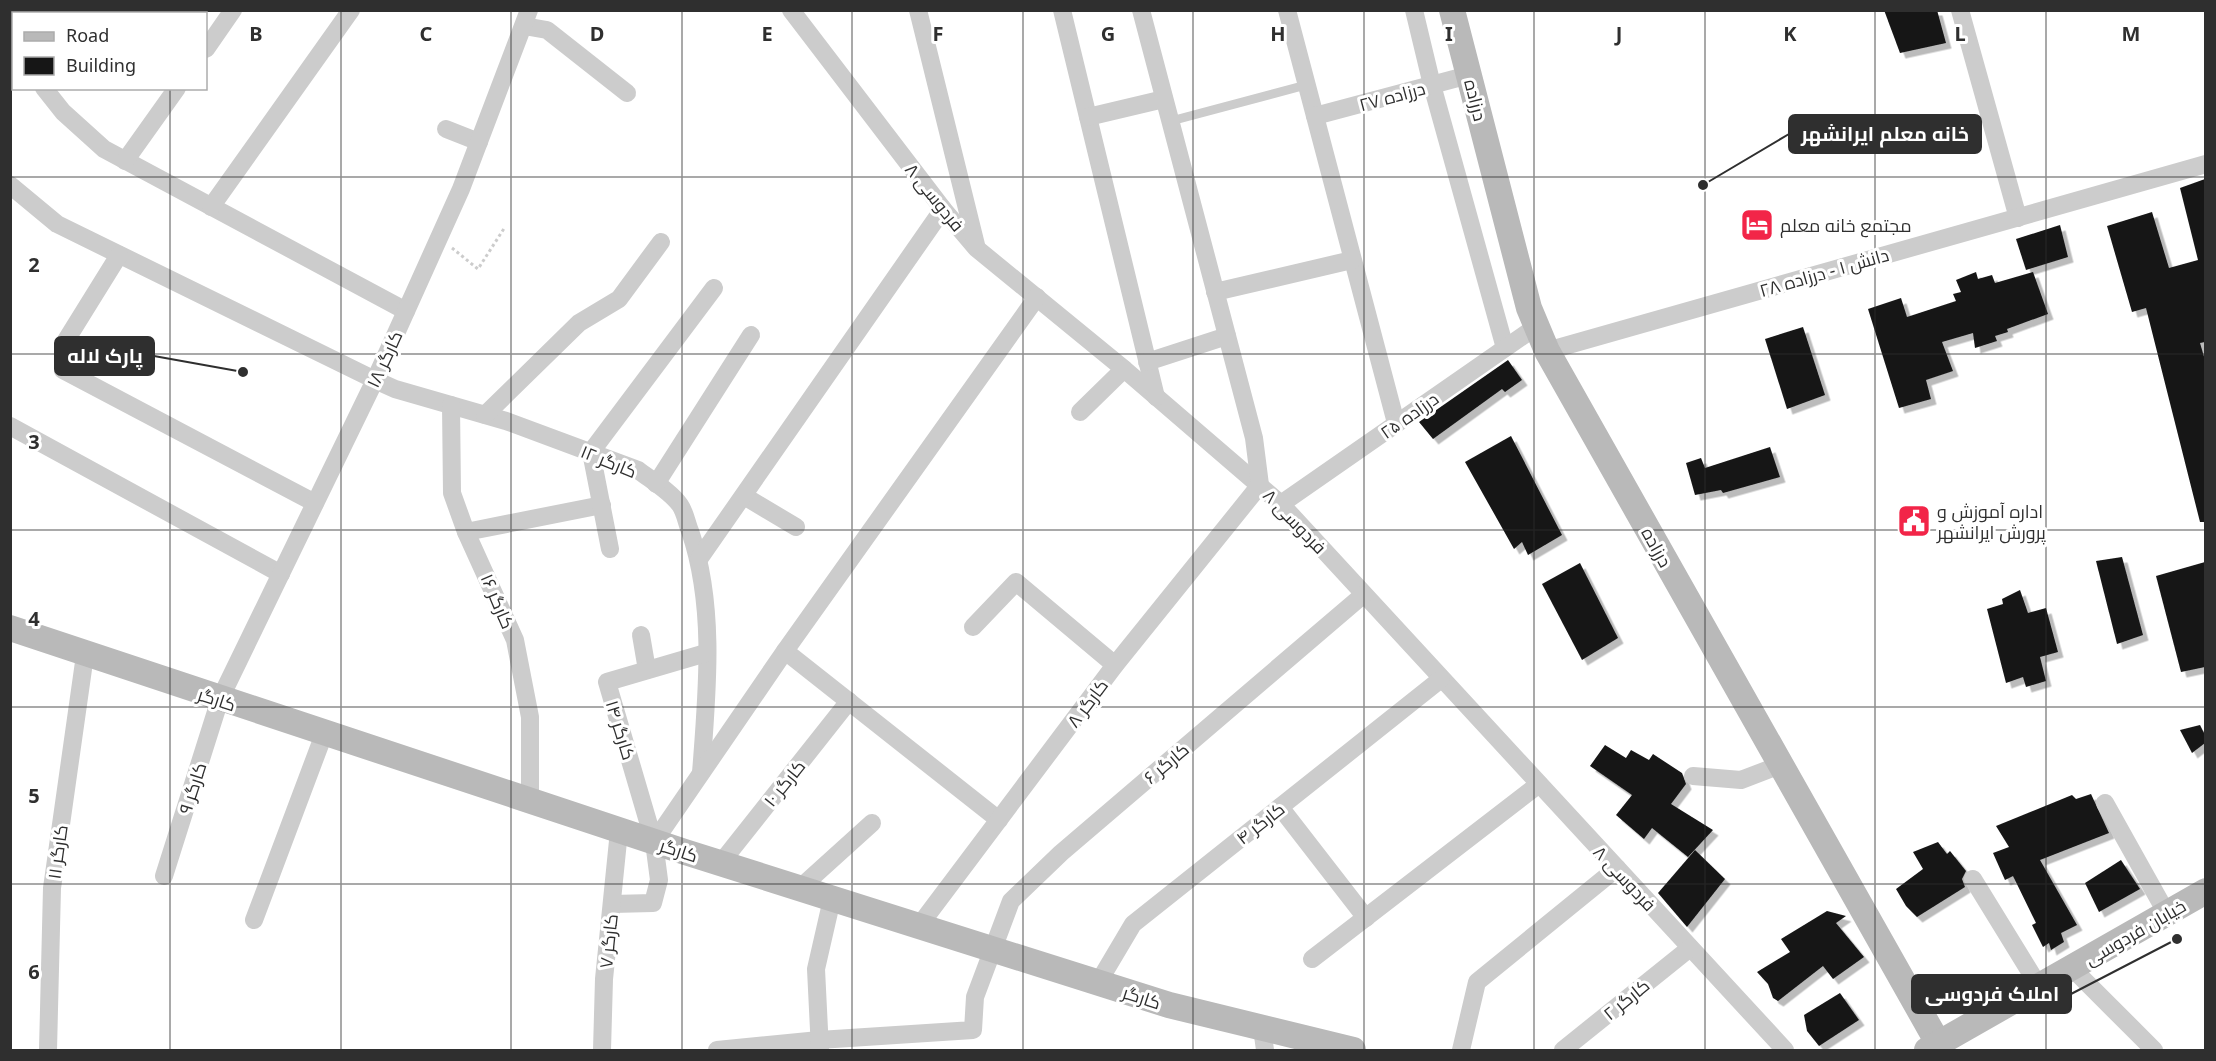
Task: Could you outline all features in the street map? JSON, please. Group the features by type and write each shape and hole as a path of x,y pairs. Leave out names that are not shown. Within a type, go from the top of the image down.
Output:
{"street":[{"path":"207,48 234,10"},
{"path":"211,207 351,10"},
{"name":"فردوسی ۸","path":"791,10 943,209 976,248 1124,369 1281,504 1785,1050"},
{"path":"918,10 976,248"},
{"path":"1062,10 1156,397"},
{"path":"1141,10 1254,438 1260,485"},
{"path":"1287,10 1396,423"},
{"path":"1414,10 1432,85 1505,348"},
{"name":"درزاده","path":"1452,10 1529,308 1547,351 1936,1048"},
{"path":"1960,10 2018,218"},
{"path":"526,18 547,30 627,93"},
{"name":"کارگر ۱۸","path":"220,699 375,380 440,237 526,18"},
{"name":"درزاده ۲۷","path":"1315,116 1469,75"},
{"path":"46,90 63,112 104,149 406,311"},
{"path":"125,161 176,90"},
{"path":"1088,117 1164,99"},
{"path":"446,129 479,142"},
{"name":"دانش ۱ - درزاده ۲۸","path":"1547,351 2205,164"},
{"name":"کارگر ۱۲","path":"10,185 57,224 375,380 395,389 485,415 638,470 681,505 699,559 706,653 706,700 701,773"},
{"path":"699,559 943,209"},
{"path":"485,415 579,323 619,299 661,242"},
{"path":"119,255 65,342 63,370 315,503"},
{"path":"1215,292 1353,260"},
{"path":"610,549 591,452 714,288"},
{"path":"612,904 653,903 659,880 654,842 785,651 1037,297"},
{"name":"درزاده ۲۵","path":"1281,504 1537,326"},
{"path":"656,484 751,335"},
{"path":"1148,362 1227,336"},
{"path":"1080,412 1124,369"},
{"name":"کارگر ۱۶","path":"451,405 452,493 466,532 515,640 530,717 530,802"},
{"path":"10,426 281,573"},
{"name":"کارگر ۸","path":"919,927 1115,666 1260,485"},
{"path":"744,496 796,527"},
{"path":"466,532 602,505"},
{"path":"973,627 1016,582 1115,666"},
{"name":"کارگر ۶","path":"819,1045 973,1030 975,997 1011,901 1061,853 1363,595"},
{"name":"کارگر","path":"10,628 530,802 1098,982 1264,1039 1353,1050"},
{"path":"641,635 647,670"},
{"path":"785,651 999,820"},
{"name":"کارگر ۱۴","path":"654,842 607,682 706,653"},
{"name":"کارگر ۱۱","path":"48,1050 52,888 85,654"},
{"name":"کارگر ۴","path":"1098,982 1133,924 1441,679"},
{"name":"کارگر ۹","path":"164,876 220,699"},
{"name":"کارگر ۱۰","path":"720,864 849,702"},
{"path":"254,920 324,734"},
{"path":"1693,776 1741,780 1780,765"},
{"path":"1312,959 1539,784"},
{"path":"2104,803 2167,914"},
{"path":"1280,807 1366,918"},
{"path":"799,889 872,823"},
{"name":"کارگر ۷","path":"602,1050 604,979 619,831"},
{"path":"1461,1050 1477,982 1617,868"},
{"path":"1973,879 2040,988"},
{"path":"717,1050 819,1045 816,969 832,899"},
{"name":"خیابان فردوسی","path":"1936,1048 2167,914 2202,899"},
{"name":"کارگر ۲","path":"1563,1050 1690,948"},
{"path":"2073,969 2154,1050"}],"lane":[{"path":"1170,122 1306,85"}],"path":[{"path":"440,237 478,269 505,227"}],"building":[{"path":"1884,10 1937,10 1946,43 1900,53"},
{"path":"2205,179 2205,342 2200,343 2205,360 2205,522 2200,522 2146,308 2132,312 2107,226 2152,212 2169,268 2198,260 2180,188"},
{"path":"2060,225 2068,257 2026,270 2016,239"},
{"path":"1976,272 1978,279 1992,275 1995,283 2033,272 2048,314 2007,329 2008,332 1995,336 1997,341 1975,348 1973,333 1942,342 1953,371 1926,380 1931,399 1899,408 1868,309 1901,298 1907,317 1956,301 1953,294 1961,292 1956,280"},
{"path":"1803,327 1825,395 1787,409 1765,339"},
{"path":"1508,360 1522,380 1505,392 1502,389 1433,439 1419,422"},
{"path":"1511,436 1562,535 1528,555 1522,542 1514,549 1465,462"},
{"path":"1770,447 1780,477 1723,493 1721,490 1695,495 1686,463 1701,458 1705,468"},
{"path":"2122,557 2143,635 2117,644 2096,561"},
{"path":"2205,562 2205,667 2181,672 2156,576"},
{"path":"1580,563 1618,638 1582,660 1542,584"},
{"path":"2020,590 2028,613 2046,608 2058,652 2040,657 2046,681 2026,687 2023,677 2006,683 1987,609 2003,604 2002,599"},
{"path":"2200,725 2205,735 2205,743 2192,753 2180,730"},
{"path":"1605,745 1626,758 1631,750 1649,760 1653,754 1682,773 1686,784 1671,804 1713,830 1688,857 1652,828 1644,839 1616,815 1632,795 1590,766"},
{"path":"2091,794 2109,833 2040,860 2077,925 2061,933 2064,942 2051,950 2049,943 2043,947 2032,925 2036,923 2013,876 2005,880 1993,853 2009,847 1996,826 2072,795 2076,799"},
{"path":"1938,842 1947,854 1950,851 1966,871 1962,879 1965,887 1917,917 1906,906 1896,889 1923,869 1913,852"},
{"path":"1695,850 1725,879 1687,927 1658,893"},
{"path":"2121,860 2140,889 2099,912 2085,883"},
{"path":"1827,911 1846,916 1836,923 1864,957 1833,979 1823,966 1778,1001 1773,998 1768,984 1757,972 1790,952 1781,939"},
{"path":"1840,993 1859,1020 1819,1046 1807,1031 1804,1015"}],"place":[{"name":"خانه معلم ایرانشهر","path":"1703,185"},
{"name":"مجتمع خانه معلم","path":"1757,225"},
{"name":"پارک لاله","path":"243,372"},
{"name":"اداره آموزش و پرورش ایرانشهر","path":"1914,521"},
{"name":"املاک فردوسی","path":"2177,939"}]}
